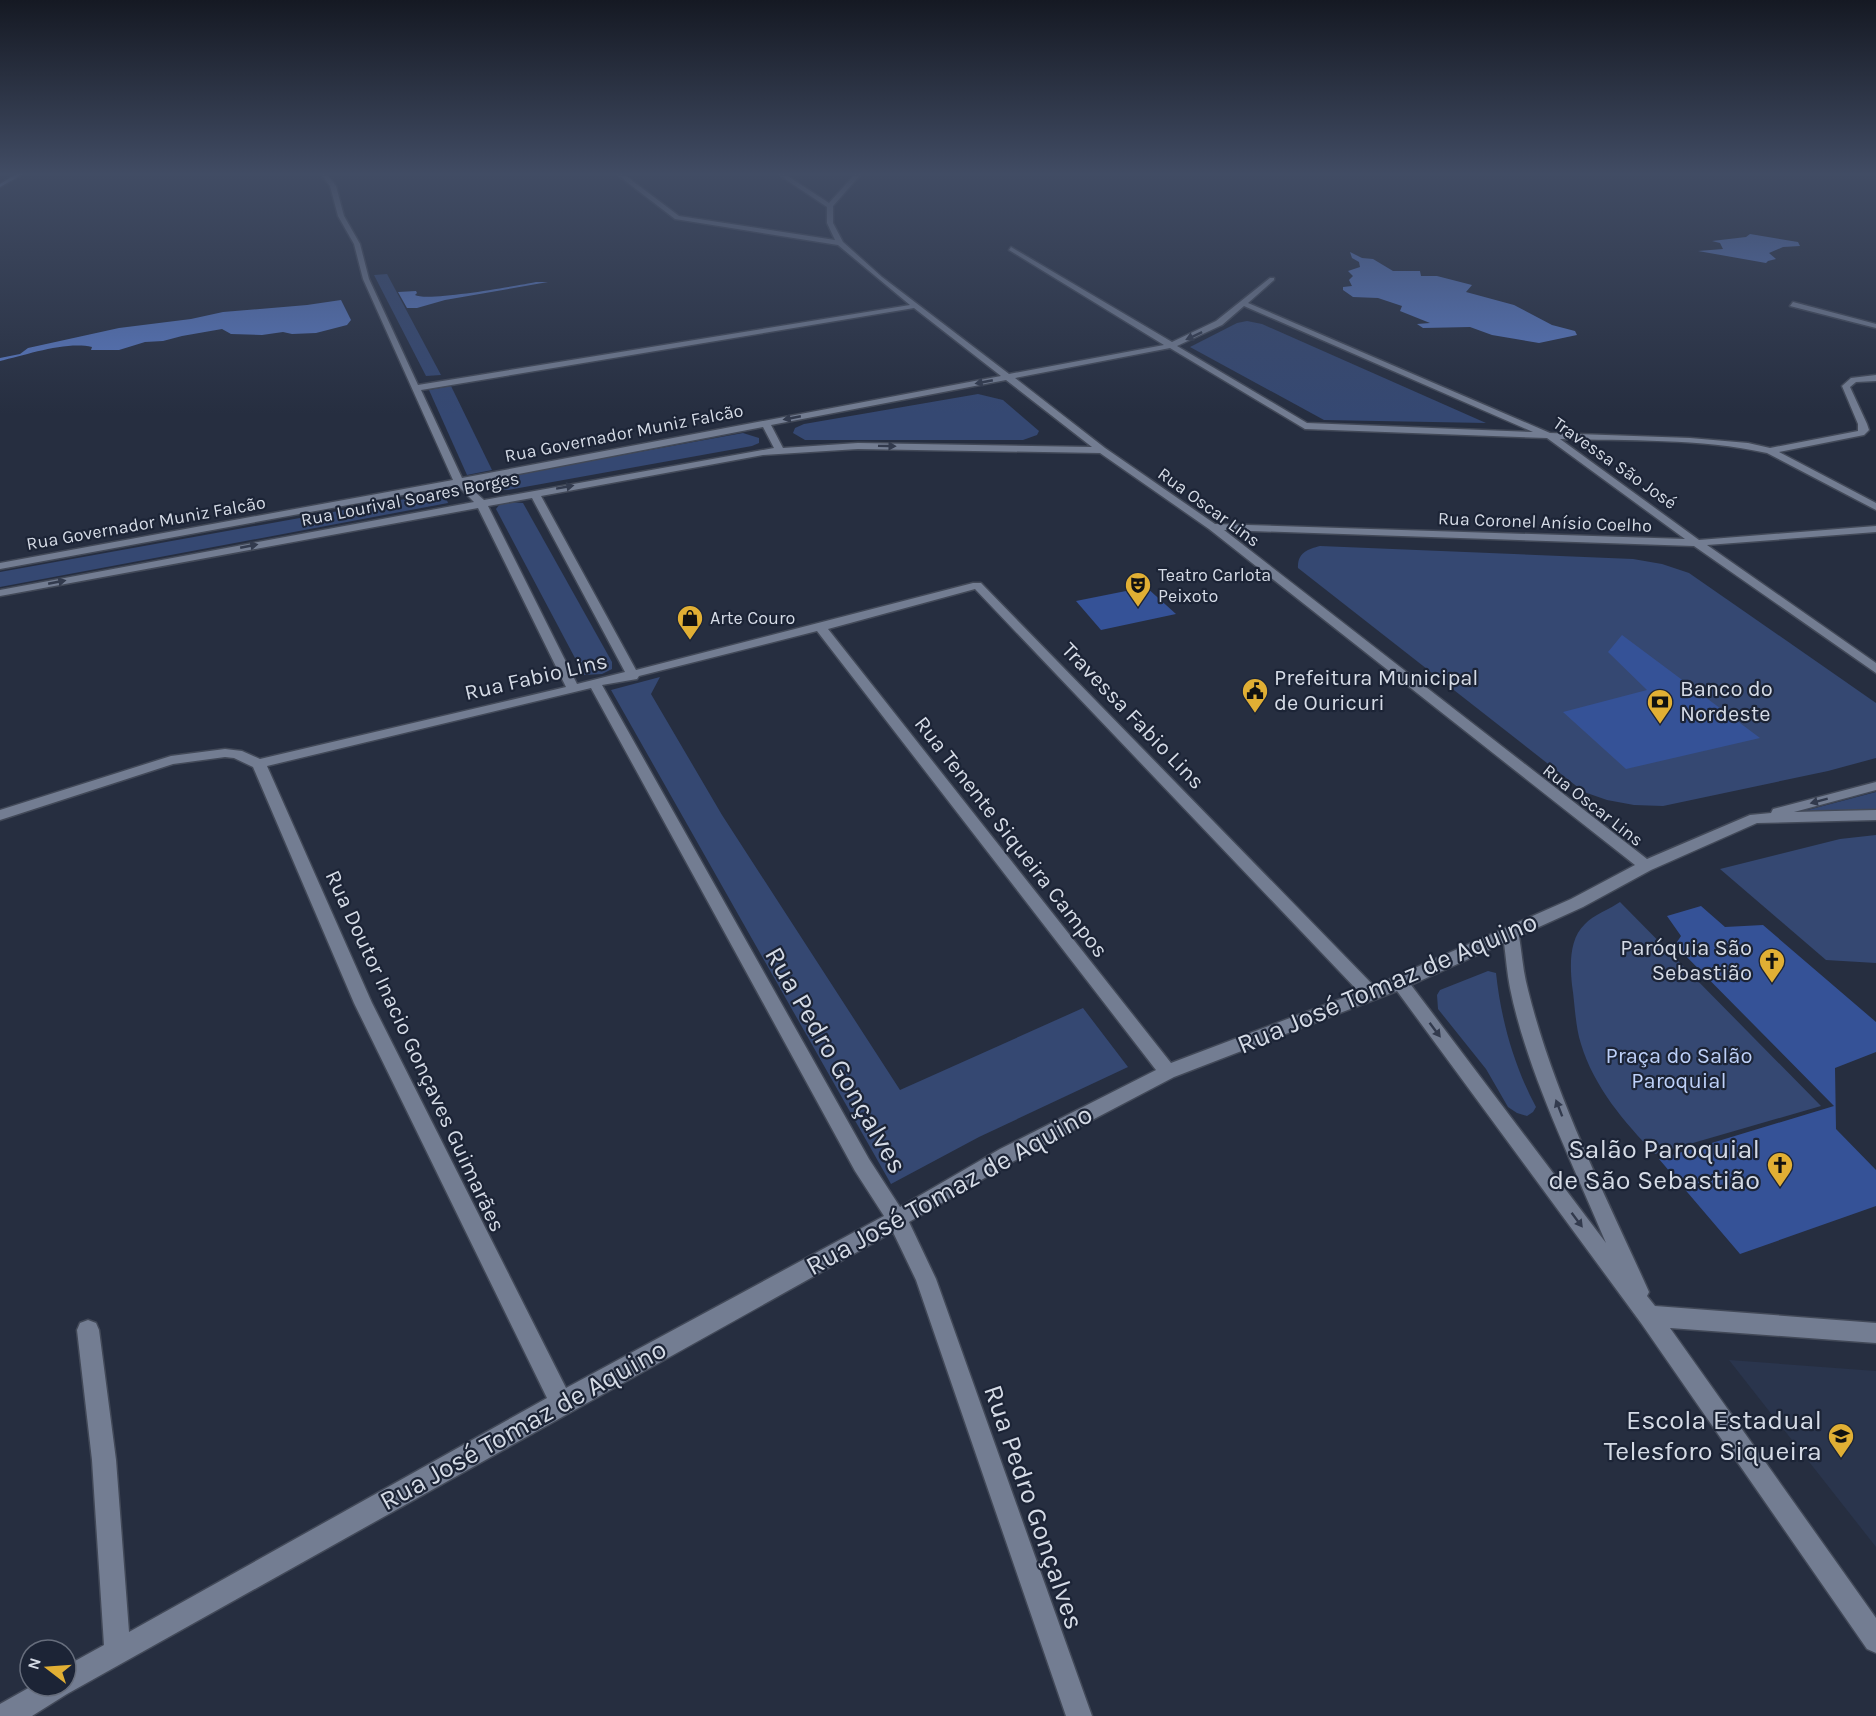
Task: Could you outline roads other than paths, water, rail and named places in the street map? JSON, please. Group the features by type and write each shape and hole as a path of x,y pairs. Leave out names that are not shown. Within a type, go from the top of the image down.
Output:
{"street":[{"path":"360,253 366,279 459,482 481,503 573,688"},
{"name":"Rua Oscar Lins","path":"852,253 914,306 1010,377 1102,450 1213,527 1646,866"},
{"path":"1018,253 1305,426 1748,446 1770,451 1876,507"},
{"name":"Rua Governador Muniz Falcão","path":"0,566 108,560 459,482 1170,346 1219,323 1272,279"},
{"name":"Travessa São José","path":"1242,303 1552,437 1876,669"},
{"path":"1793,304 1876,326"},
{"path":"415,388 914,306"},
{"path":"1770,451 1861,433 1864,430 1862,421 1847,394 1846,386 1854,380 1876,378"},
{"path":"765,423 780,450"},
{"name":"Rua Lourival Soares Borges","path":"0,593 108,560 481,503 725,457 828,446 1102,450"},
{"path":"534,493 633,676"},
{"name":"Rua Coronel Anísio Coelho","path":"1213,527 1697,543 1876,529"},
{"name":"Travessa Fabio Lins","path":"821,628 977,585 1372,995"},
{"name":"Rua Fabio Lins","path":"259,764 573,688 633,676 821,628"},
{"name":"Rua Tenente Siqueira Campos","path":"821,628 1168,1072"},
{"name":"Rua Pedro Gonçalves","path":"595,684 862,1165 897,1219 926,1279 1079,1716"},
{"path":"0,815 171,760 225,753 237,754 259,764"},
{"name":"Rua Doutor Inacio Gonçaves Guimarães","path":"259,764 363,1003 561,1403"},
{"path":"1755,818 1876,786"},
{"name":"Rua José Tomaz de Aquino","path":"78,1674 561,1403 897,1219 1007,1155 1168,1072 1400,983 1612,886 1646,866 1755,818 1876,815"},
{"path":"1511,933 1519,989 1539,1055 1568,1129 1649,1317"},
{"path":"1400,983 1649,1317 1876,1640"},
{"path":"1649,1317 1876,1333"},
{"path":"88,1330 104,1460 117,1651"},
{"path":"6,1716 37,1698"}],"place":[{"name":"Teatro Carlota Peixoto","path":"1138,608"},
{"name":"Arte Couro","path":"690,641"},
{"name":"Prefeitura Municipal de Ouricuri","path":"1255,714"},
{"name":"Banco do Nordeste","path":"1660,725"},
{"name":"Paróquia São Sebastião","path":"1772,984"},
{"name":"Salão Paroquial de São Sebastião","path":"1780,1188"},
{"name":"Escola Estadual Telesforo Siqueira","path":"1841,1459"}],"park label":[{"name":"Praça do Salão Paroquial","path":"1679,1068"}]}
